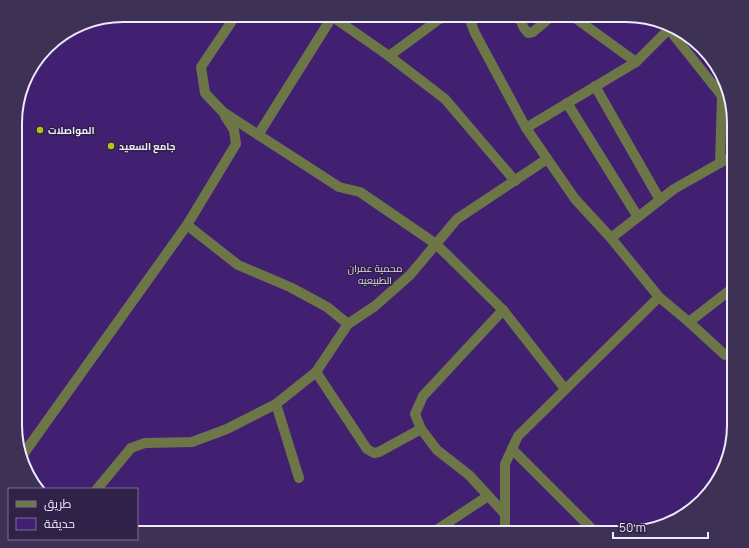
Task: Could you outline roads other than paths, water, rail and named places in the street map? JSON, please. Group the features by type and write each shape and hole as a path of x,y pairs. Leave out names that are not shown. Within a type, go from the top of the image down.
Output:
{"street":[{"path":"25,452 187,225 236,144 234,130 223,112 205,93 201,67 231,22"},
{"path":"258,135 327,22"},
{"path":"340,22 389,56 445,99 515,181"},
{"path":"389,56 435,22"},
{"path":"471,22 475,34 526,128 575,199 611,238 659,297 725,355 727,354"},
{"path":"521,22 528,32 533,32 545,22"},
{"path":"581,22 636,62"},
{"path":"526,128 636,62 667,31"},
{"path":"672,33 722,91"},
{"path":"595,86 660,200"},
{"path":"720,163 725,101"},
{"path":"567,103 638,217"},
{"path":"223,112 339,187 360,192 436,244 503,310 566,389"},
{"path":"98,488 131,448 145,443 192,442 227,428 276,404 316,372 348,324 375,306 410,275 457,219 547,159"},
{"path":"611,238 674,189 727,159"},
{"path":"187,225 238,265 290,287 327,307 348,324"},
{"path":"689,322 727,292"},
{"path":"505,526 505,464 518,436 659,297"},
{"path":"503,310 423,396 415,414 421,429 438,450 469,475 505,514"},
{"path":"316,372 367,449 374,453 379,452 421,429"},
{"path":"276,404 299,478"},
{"path":"512,449 588,524"},
{"path":"443,526 488,496"}],"place":[{"name":"المواصلات","path":"40,130"},
{"name":"جامع السعيد","path":"111,146"}],"park label":[{"name":"محمية عمران الطبيعيه","path":"375,274"}]}
